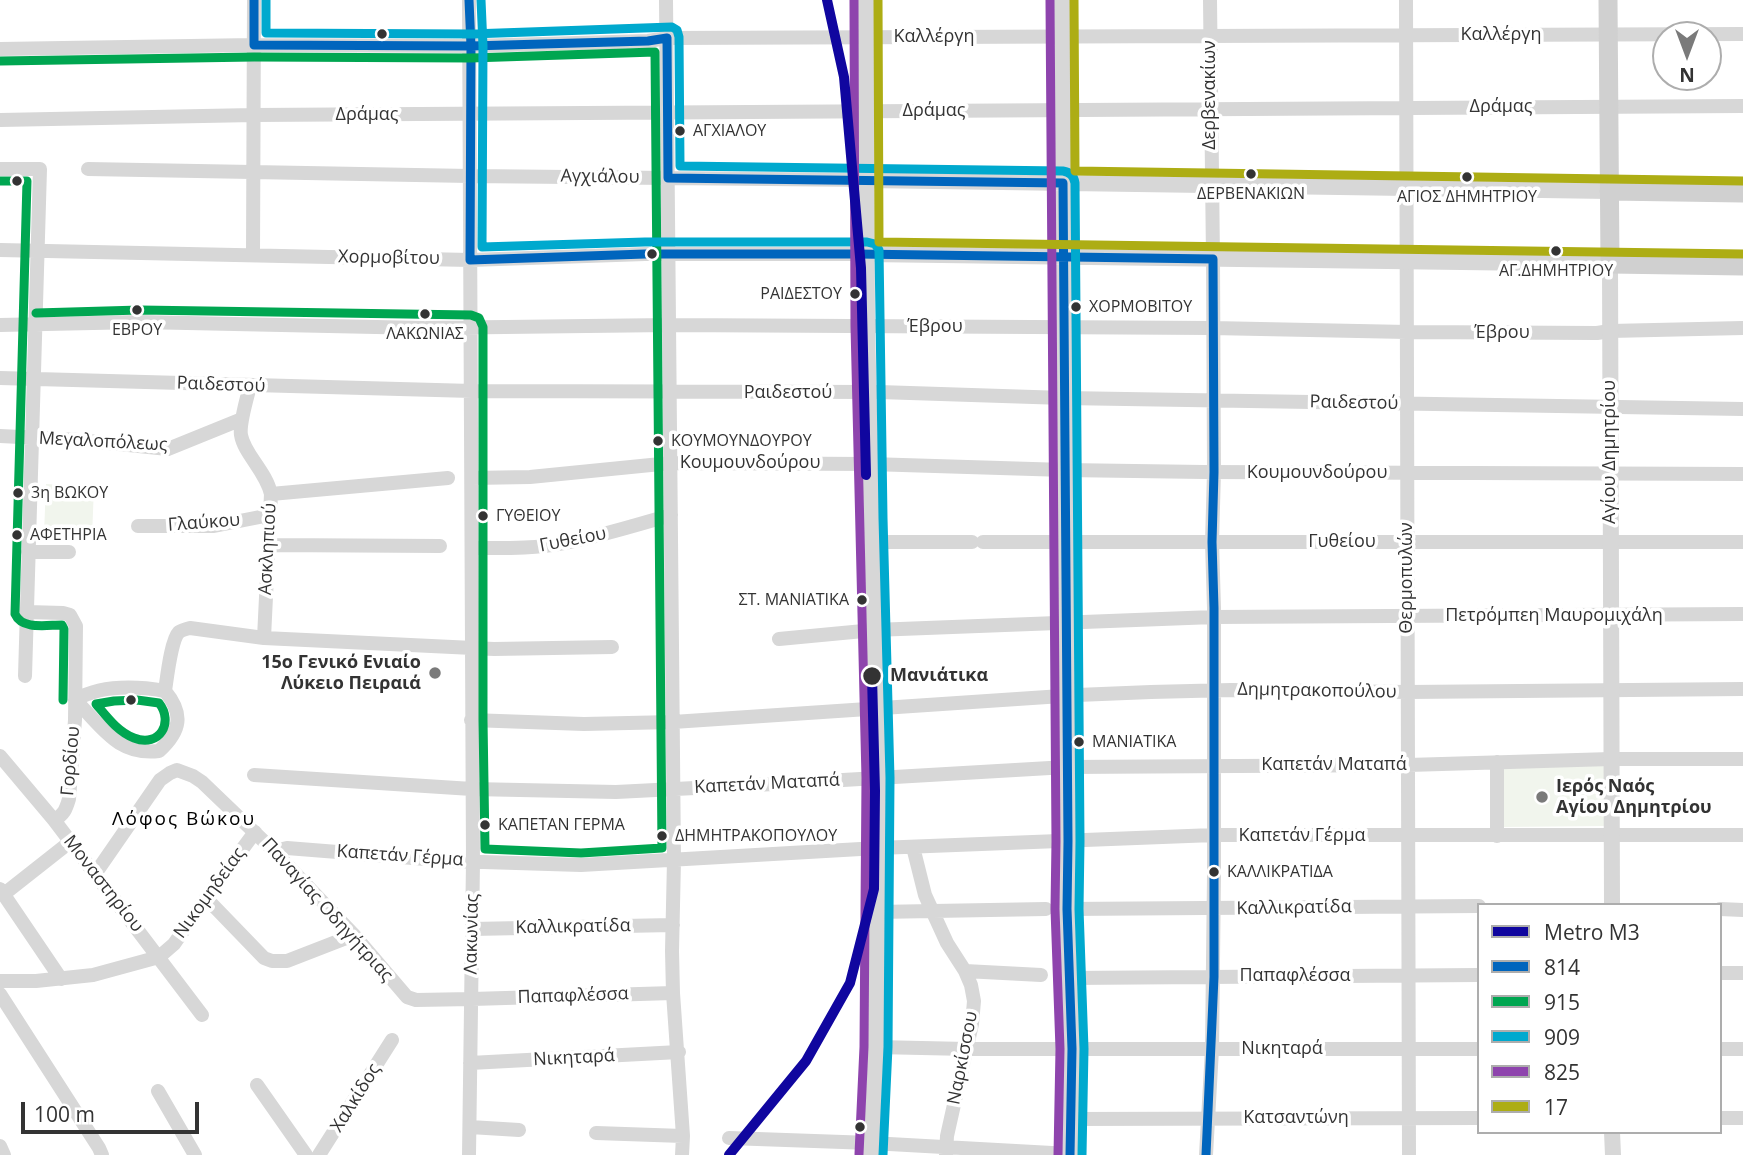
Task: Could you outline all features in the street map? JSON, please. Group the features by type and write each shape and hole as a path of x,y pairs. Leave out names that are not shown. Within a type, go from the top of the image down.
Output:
{"main road":[{"name":"Αγίου Δημητρίου","path":"1608,0 1610,264"},
{"name":"Αγχιάλου","path":"1609,191 1743,193"},
{"name":"Χορμοβίτου","path":"1610,264 1743,266"}],"street":[{"path":"253,255 254,0"},
{"name":"Λακωνίας","path":"469,0 473,861 470,1155"},
{"path":"666,0 673,993 679,1052 682,1155"},
{"path":"866,0 867,326 878,778 876,1046 871,1149"},
{"path":"729,1138 871,1149 1070,1155 1072,1049 1068,909 1062,0"},
{"name":"Δερβενακίων","path":"1206,1155 1214,977 1210,0"},
{"name":"Θερμοπυλών","path":"1406,0 1409,1155"},
{"name":"Καλλέργη","path":"0,49 254,45 471,46 648,41 667,38 1743,34"},
{"name":"Δράμας","path":"0,120 254,115 1743,106"},
{"path":"0,169 40,169 25,676"},
{"name":"Αγχιάλου","path":"88,169 1609,191"},
{"name":"Χορμοβίτου","path":"0,250 470,260 669,254 867,254 1610,264"},
{"name":"Αγίου Δημητρίου","path":"1610,264 1612,903"},
{"name":"Έβρου","path":"0,324 140,322 471,327 867,326 1597,333 1743,328"},
{"name":"Ραιδεστού","path":"0,378 472,391 878,392 1064,398 1743,409"},
{"name":"Ασκληπιού","path":"250,386 240,433 267,480 271,494 264,638"},
{"name":"Μεγαλοπόλεως","path":"0,436 110,442 168,449 242,418"},
{"name":"Κουμουνδούρου","path":"472,478 530,477 671,463 870,464 1214,472 1743,474"},
{"path":"271,494 448,478"},
{"name":"Γλαύκου","path":"138,526 214,526 270,515"},
{"name":"Γυθείου","path":"472,548 524,548 565,543 671,515"},
{"name":"Γυθείου","path":"872,542 1743,542"},
{"path":"268,545 440,547"},
{"path":"29,552 69,552"},
{"name":"Γορδίου","path":"27,612 64,613 70,615 76,626 75,720 69,799 66,809 54,820"},
{"name":"Πετρόμπεη Μαυρομιχάλη","path":"779,639 874,631 1214,617 1743,614"},
{"path":"165,691 176,638 181,631 190,628 264,638 514,650 612,647"},
{"path":"137,688 165,691 178,710 175,732 159,751 144,753 119,744 75,700 99,690 137,688"},
{"name":"Δημητρακοπούλου","path":"471,720 584,724 673,722 1066,696 1214,691 1743,689"},
{"path":"95,874 160,780 170,772 159,751"},
{"name":"Μοναστηρίου","path":"0,756 54,820 202,1015"},
{"name":"Καπετάν Ματαπά","path":"254,775 472,789 616,792 1068,767 1743,759"},
{"path":"1497,762 1497,836"},
{"name":"Παναγίας Οδηγήτριας","path":"170,772 177,770 193,776 255,832 355,935 407,997 416,1000 472,999"},
{"name":"Νικομηδείας","path":"159,957 174,944 255,832"},
{"name":"Καπετάν Γέρμα","path":"274,851 287,848 451,861 581,865 878,848 1214,835 1743,835"},
{"path":"61,979 2,891 70,842"},
{"name":"Ναρκίσσου","path":"913,847 925,895 947,943 965,971 974,1001 972,1024 945,1151"},
{"path":"206,898 264,958 272,961 287,961 355,935"},
{"name":"Καλλικρατίδα","path":"1068,909 1477,906"},
{"path":"877,912 1046,909"},
{"path":"1722,909 1743,910"},
{"name":"Καλλικρατίδα","path":"472,929 673,925"},
{"path":"0,981 93,975 159,957"},
{"path":"965,971 1041,975"},
{"path":"1722,973 1743,973"},
{"name":"Παπαφλέσσα","path":"1070,978 1477,975"},
{"name":"Παπαφλέσσα","path":"472,999 673,993"},
{"path":"0,994 102,1155"},
{"name":"Χαλκίδος","path":"320,1155 392,1040"},
{"name":"Νικηταρά","path":"876,1046 967,1049 1477,1049"},
{"path":"1722,1049 1743,1049"},
{"name":"Νικηταρά","path":"470,1063 679,1052"},
{"path":"257,1085 306,1155"},
{"path":"158,1091 195,1155"},
{"name":"Κατσαντώνη","path":"1071,1119 1477,1118"},
{"path":"1722,1118 1743,1118"},
{"path":"470,1127 519,1130"},
{"path":"596,1133 683,1136"},
{"path":"1612,1134 1613,1155"},
{"path":"0,1146 4,1155"}],"shaded area":[{"path":"46,484 94,487 92,537 44,534"},
{"path":"1604,765 1605,826 1501,827 1501,766"}],"metro line":[{"name":"Μ3","path":"827,0 844,77 861,268 866,475"},
{"name":"Μ3","path":"729,1155 806,1061 850,983 874,889 872,676"}],"transit line":[{"name":"814","path":"254,0 254,45 471,46 648,41 667,38 668,178 1063,183 1067,909 1072,1049 1070,1155"},
{"name":"909","path":"266,0 266,33 471,34 672,27 677,30 679,37 680,166 1063,171 1073,176 1079,909 1084,1049 1082,1155"},
{"name":"814","path":"469,0 470,260 645,254 1213,259 1214,977 1206,1155"},
{"name":"909","path":"481,0 482,247 645,242 867,242 875,244 879,250 890,778 888,1047 883,1155"},
{"name":"825","path":"854,0 855,326 866,778 864,1047 859,1154"},
{"name":"17","path":"878,0 879,242 1743,254"},
{"name":"825","path":"1050,0 1055,909 1060,1049 1058,1155"},
{"name":"17","path":"1074,0 1075,171 1743,181"},
{"name":"915","path":"0,61 254,57 471,58 655,52 662,848 581,853 485,849 483,327 479,318 471,315 140,310 36,313"},
{"name":"915","path":"0,181 27,181 15,614 29,625 62,625 63,700"},
{"name":"915","path":"137,700 159,703 163,710 165,725 162,731 151,739 134,738 123,732 96,704 137,700"}],"place":[{"name":"ΑΓΧΙΑΛΟΥ","path":"680,131"},
{"name":"ΔΕΡΒΕΝΑΚΙΩΝ","path":"1251,174"},
{"name":"ΑΓΙΟΣ ΔΗΜΗΤΡΙΟΥ","path":"1467,177"},
{"name":"ΑΓ.ΔΗΜΗΤΡΙΟΥ","path":"1556,251"},
{"name":"ΡΑΙΔΕΣΤΟΥ","path":"855,294"},
{"name":"ΧΟΡΜΟΒΙΤΟΥ","path":"1076,307"},
{"name":"ΕΒΡΟΥ","path":"137,310"},
{"name":"ΛΑΚΩΝΙΑΣ","path":"425,314"},
{"name":"ΚΟΥΜΟΥΝΔΟΥΡΟΥ","path":"658,441"},
{"name":"3η ΒΩΚΟΥ","path":"18,493"},
{"name":"ΓΥΘΕΙΟΥ","path":"483,516"},
{"name":"ΑΦΕΤΗΡΙΑ","path":"17,535"},
{"name":"ΣΤ. ΜΑΝΙΑΤΙΚΑ","path":"862,600"},
{"name":"15ο Γενικό Ενιαίο Λύκειο Πειραιά","path":"435,673"},
{"name":"Μανιάτικα","path":"872,676"},
{"name":"ΜΑΝΙΑΤΙΚΑ","path":"1079,742"},
{"name":"Ιερός Ναός Αγίου Δημητρίου","path":"1542,797"},
{"name":"ΚΑΠΕΤΑΝ ΓΕΡΜΑ","path":"485,825"},
{"name":"ΔΗΜΗΤΡΑΚΟΠΟΥΛΟΥ","path":"662,836"},
{"name":"ΚΑΛΛΙΚΡΑΤΙΔΑ","path":"1214,872"}],"district":[{"name":"Λόφος Βώκου","path":"184,820"}]}
